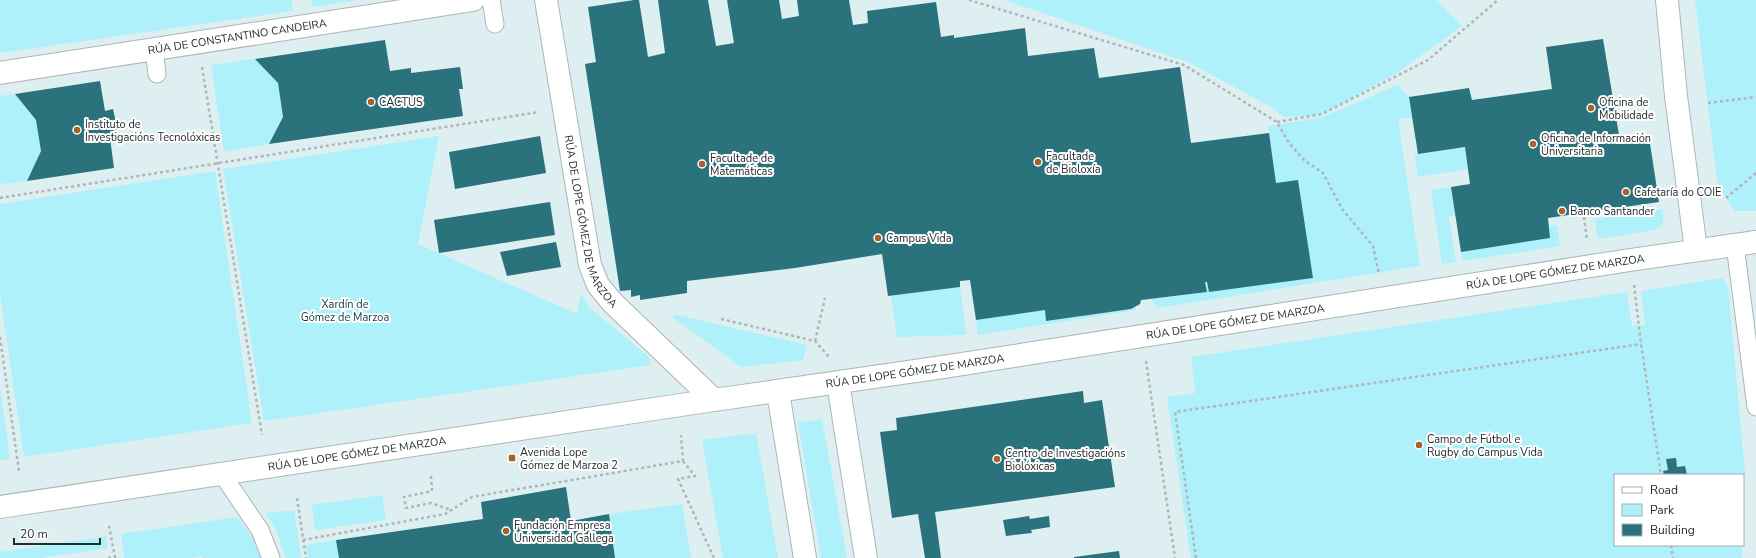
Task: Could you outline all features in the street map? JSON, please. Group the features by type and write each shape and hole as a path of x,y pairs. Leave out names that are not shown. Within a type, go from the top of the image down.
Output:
{"street":[{"name":"RÚA DE CONSTANTINO CANDEIRA","path":"0,73 473,0"},
{"name":"RÚA DE LOPE GÓMEZ DE MARZOA","path":"546,0 590,265 598,285 612,302 714,400"},
{"path":"1667,0 1676,96 1696,250"},
{"name":"RÚA DE LOPE GÓMEZ DE MARZOA","path":"0,507 714,400 838,383 1630,260 1756,242"},
{"path":"838,383 866,558"},
{"path":"778,392 805,558"}],"lane":[{"path":"491,0 495,24"},
{"path":"154,49 157,74"},
{"path":"1735,245 1756,407"},
{"path":"222,474 260,530 271,558"}],"path":[{"path":"969,0 1184,65 1277,122 1289,144 1304,160 1324,173 1342,209 1373,246 1380,276"},
{"path":"1277,122 1322,114 1428,60 1498,0"},
{"path":"201,61 262,435"},
{"path":"1708,103 1756,97"},
{"path":"0,198 564,108"},
{"path":"1726,198 1756,173"},
{"path":"1584,217 1587,245"},
{"path":"1630,260 1661,474"},
{"path":"815,341 825,298"},
{"path":"722,319 815,341 831,359"},
{"path":"0,337 19,471"},
{"path":"1196,558 1175,412 1641,344"},
{"path":"1146,359 1176,558"},
{"path":"681,435 683,461 695,476 678,479 714,558"},
{"path":"303,540 445,514 472,497 683,461"},
{"path":"431,476 432,491 404,497 406,508 431,503 452,510"},
{"path":"297,498 306,558"},
{"path":"108,558 114,557 109,526"},
{"path":"1671,546 1673,558"}],"shaded area":[{"name":"Campus Vida","path":"0,0 1756,0 1756,558 0,558"}],"green space":[{"path":"0,0 292,0 293,11 0,53"},
{"path":"311,0 359,0 313,7"},
{"path":"1004,0 1437,0 1462,26 1397,73 1320,115 1284,117 1273,108 1190,63"},
{"path":"1695,0 1756,0 1756,211 1735,211 1718,186"},
{"path":"255,59 278,83 283,117 269,144 224,152 211,65"},
{"path":"1398,85 1409,97 1412,118 1398,119 1420,266 1158,308 1151,299 1207,292 1205,282 1207,282 1209,292 1312,278 1298,180 1276,183 1268,126 1323,117"},
{"path":"15,94 36,120 41,151 27,181 0,184 0,96"},
{"name":"Xardín de Gómez de Marzoa","path":"439,136 418,244 577,314 581,293 589,307 649,357 651,365 264,421 223,169"},
{"path":"1465,147 1468,169 1418,177 1415,155"},
{"path":"215,171 252,423 24,457 0,294 0,204"},
{"path":"1451,187 1456,215 1449,217 1456,262 1442,264 1431,190"},
{"path":"1662,209 1663,222 1654,230 1598,239 1595,219"},
{"path":"1557,225 1560,246 1463,261 1461,252 1549,238 1548,226"},
{"name":"Campo de Fútbol e Rugby do Campus Vida","path":"1722,278 1728,286 1745,474 1614,474 1614,546 1741,546 1742,558 1191,558 1167,397 1195,393 1191,357 1627,292 1632,326 1645,325 1641,291"},
{"path":"960,287 966,335 897,337 891,296"},
{"path":"1136,307 1136,310 978,335 976,320 1045,310 1046,321 1131,309"},
{"path":"677,315 807,345 803,360 741,367 671,316"},
{"path":"0,387 10,459 0,460"},
{"path":"822,419 847,558 821,558 798,423"},
{"path":"756,433 778,558 723,558 702,440"},
{"path":"382,495 386,520 315,530 312,505"},
{"path":"682,504 691,558 615,558 609,514"},
{"path":"294,510 301,558 286,558 275,528 265,513"},
{"path":"237,517 254,540 263,558 202,558 201,556 190,558 124,558 121,534"},
{"path":"106,536 107,548 42,558 0,558 0,552"},
{"path":"336,540 339,558 308,558 306,545"}],"building":[{"name":"Facultade de Bioloxía","path":"639,0 648,57 665,53 658,0 708,0 716,46 734,43 727,0 779,0 782,19 799,16 797,0 849,0 853,25 868,23 867,11 936,2 941,37 954,35 954,38 1025,28 1028,56 1094,48 1099,78 1180,67 1191,143 1269,133 1276,183 1298,180 1313,278 1209,292 1207,282 1205,282 1207,292 1141,300 1140,304 1131,309 1046,321 1045,310 976,320 970,280 960,281 960,287 888,296 882,254 795,268 687,281 687,293 640,300 640,295 631,297 631,290 620,291 585,64 596,62 588,7"},
{"name":"Oficina de Información Universitaria","path":"1603,39 1620,141 1649,137 1659,202 1548,218 1550,238 1461,252 1451,187 1470,184 1465,147 1418,154 1409,97 1469,88 1472,100 1552,89 1546,47"},
{"name":"CACTUS","path":"385,40 390,71 411,68 411,73 460,67 463,89 459,89 463,116 269,144 283,117 278,83 255,59"},
{"name":"Instituto de Investigacións Tecnolóxicas","path":"100,81 105,111 113,109 116,123 118,137 110,138 114,168 27,181 41,151 36,120 15,94"},
{"path":"540,136 546,173 455,189 449,152"},
{"path":"550,202 555,235 439,253 434,220"},
{"path":"556,242 561,267 507,276 500,252"},
{"name":"Centro de Investigacións Biolóxicas","path":"1083,391 1084,403 1102,400 1115,487 935,512 941,558 925,558 918,514 892,518 880,432 897,430 896,418"},
{"path":"1676,458 1677,467 1685,466 1687,474 1664,474 1663,471 1668,470 1666,459"},
{"name":"Fundación Empresa Universidad Gallega","path":"566,487 571,521 609,514 615,558 339,558 336,540 483,519 481,502"},
{"path":"1029,516 1030,519 1049,516 1050,527 1031,530 1032,533 1006,536 1003,520"},
{"path":"1119,551 1120,558 1074,558 1074,557"}],"place":[{"name":"CACTUS","path":"371,102"},
{"name":"Oficina de Mobilidade","path":"1591,108"},
{"name":"Instituto de Investigacións Tecnolóxicas","path":"77,130"},
{"name":"Oficina de Información Universitaria","path":"1533,144"},
{"name":"Facultade de Bioloxía","path":"1038,162"},
{"name":"Facultade de Matemáticas","path":"702,164"},
{"name":"Cafetaría do COIE","path":"1626,192"},
{"name":"Banco Santander","path":"1562,211"},
{"name":"Campus Vida","path":"878,238"},
{"name":"Campo de Fútbol e Rugby do Campus Vida","path":"1419,445"},
{"name":"Avenida Lope Gómez de Marzoa 2","path":"512,458"},
{"name":"Centro de Investigacións Biolóxicas","path":"997,459"},
{"name":"Fundación Empresa Universidad Gallega","path":"506,531"}]}
